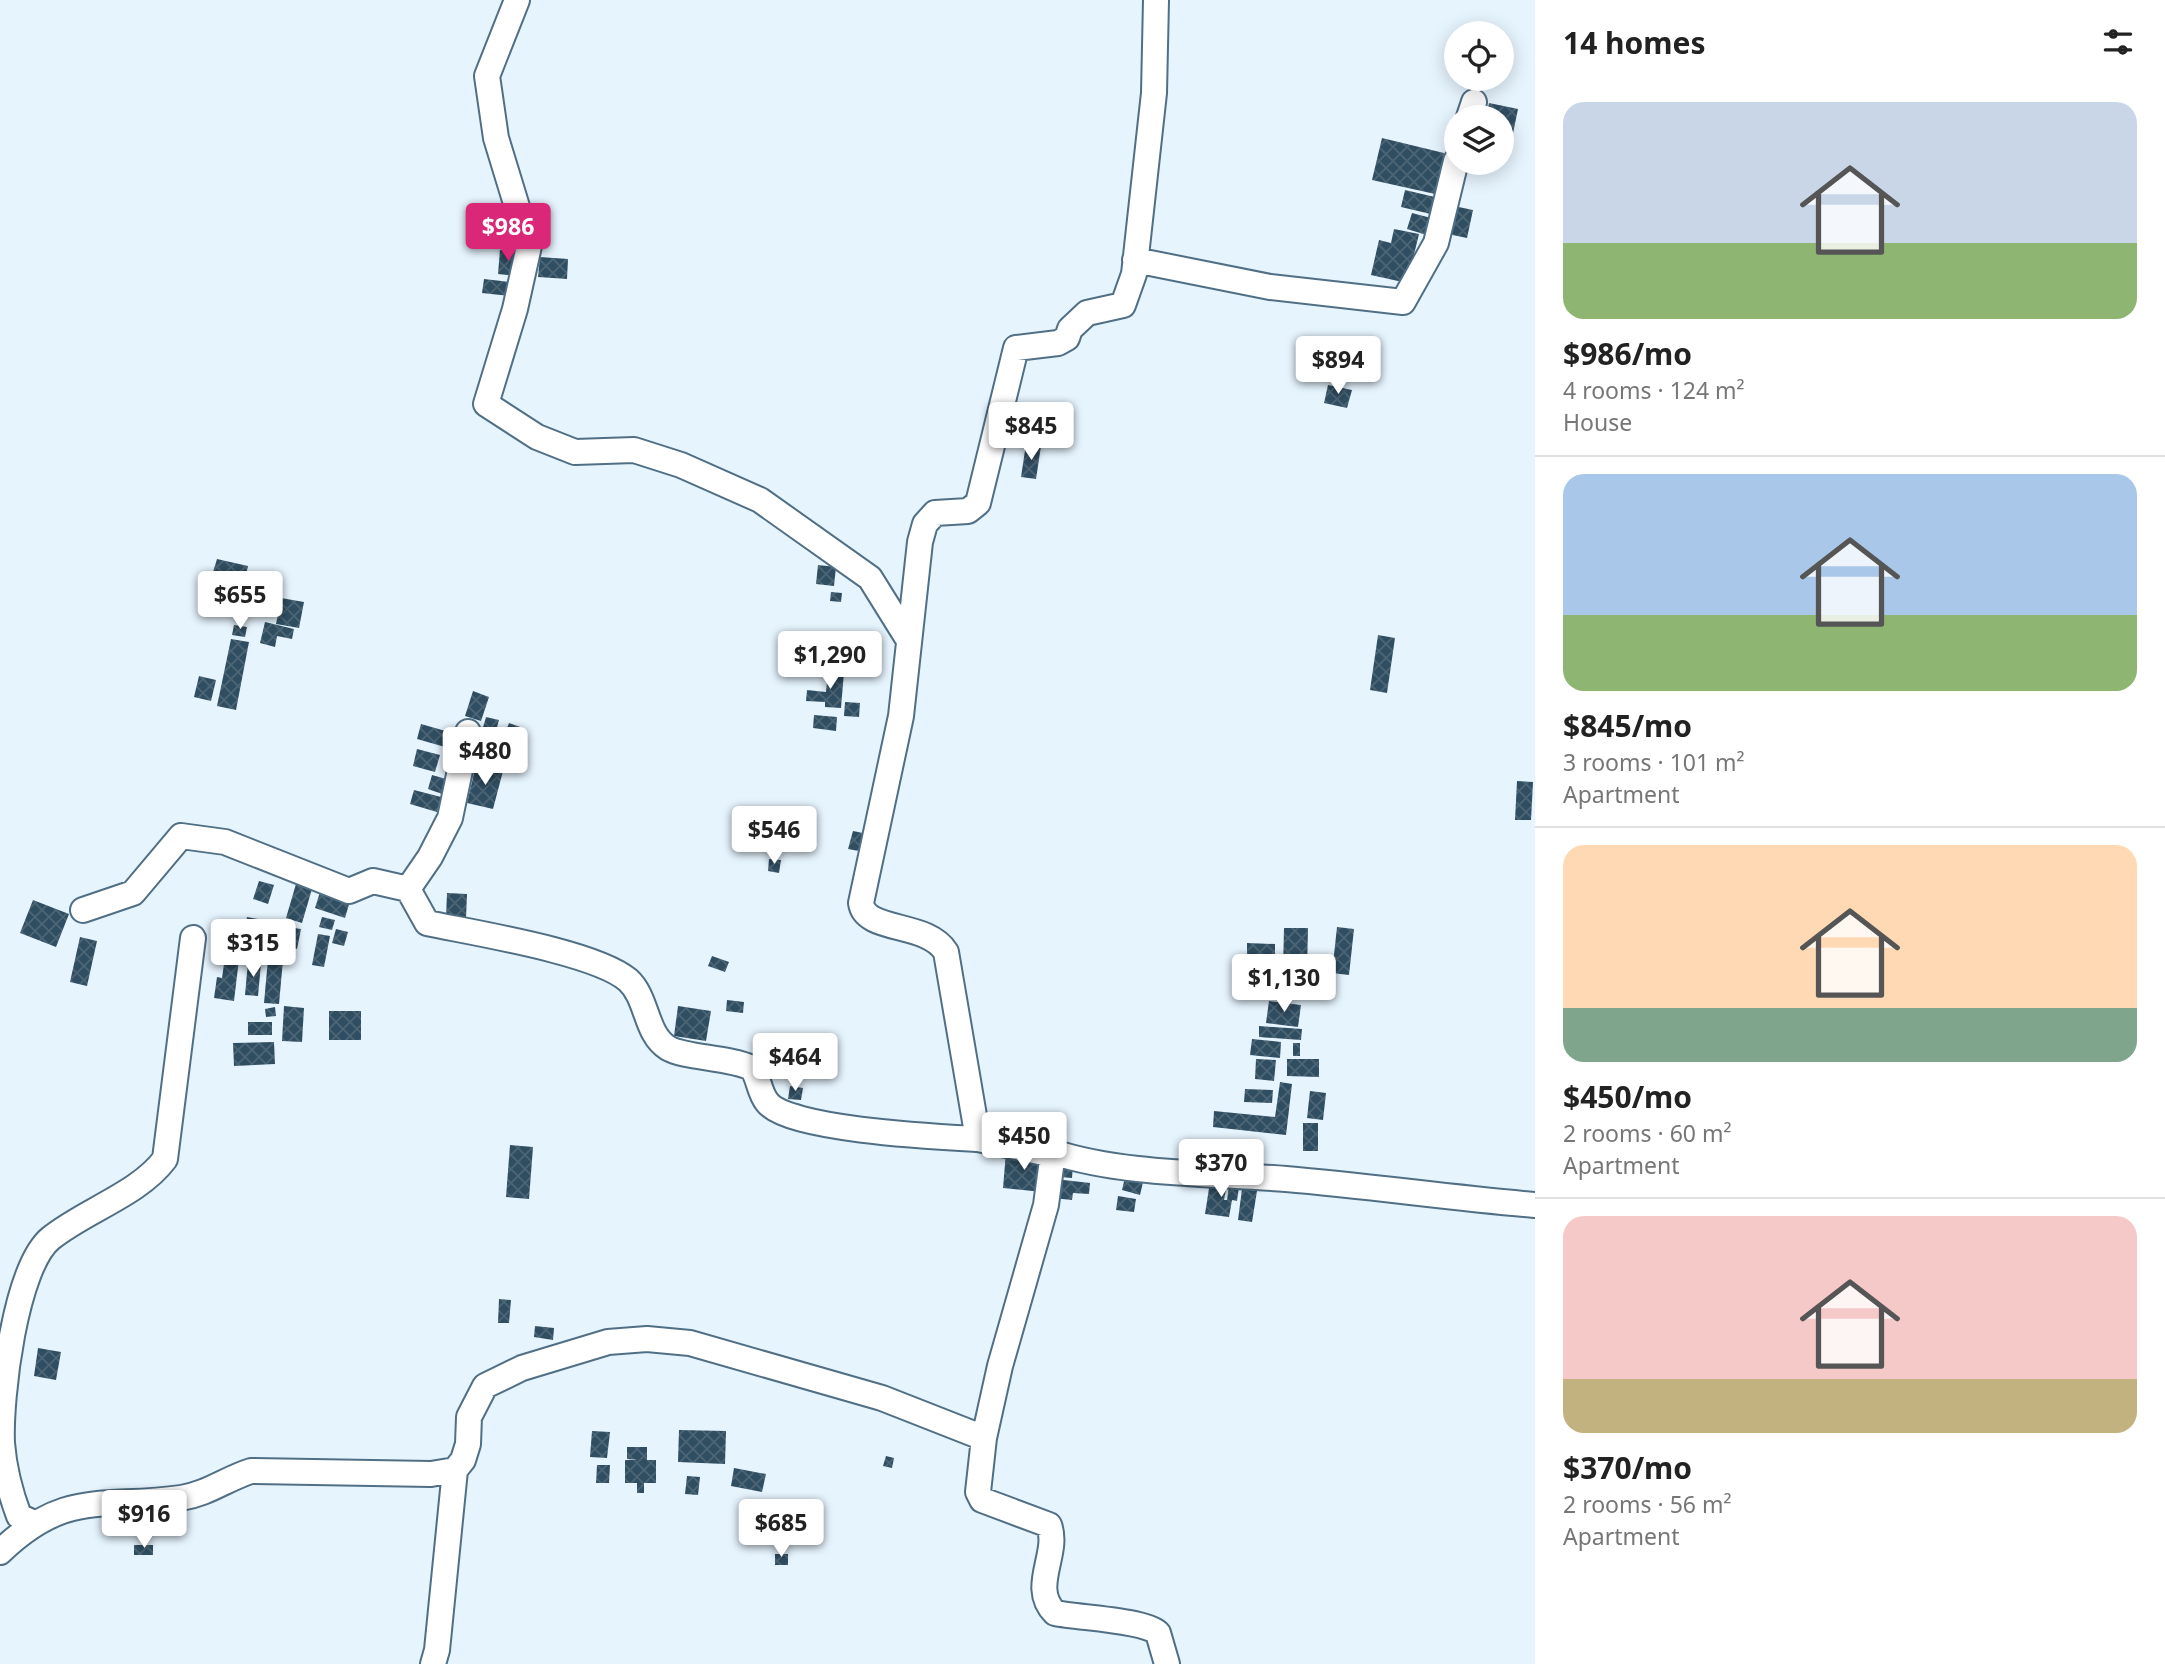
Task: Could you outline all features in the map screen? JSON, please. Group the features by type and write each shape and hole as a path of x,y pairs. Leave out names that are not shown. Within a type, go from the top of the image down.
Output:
{"street":[{"path":"517,0 487,76 496,138 529,246 515,309 486,404 537,437 575,452 634,450 681,465 760,500 870,578 908,639"},
{"path":"978,1139 946,952 935,939 922,932 870,919 862,911 863,891 901,716 908,639 925,524 934,513 968,511 978,503 1016,348 1058,343 1067,338 1070,329 1087,313 1123,306 1130,293 1154,93 1156,0"},
{"path":"1135,260 1259,286 1403,302 1436,243 1452,175"},
{"path":"408,889 430,857 450,818 468,732"},
{"path":"83,910 133,893 181,836 225,842 349,891 373,881 408,889 427,923 579,957 627,979 639,994 657,1035 668,1048 752,1068 767,1103 778,1110 825,1124 894,1134 978,1139 1045,1153 1053,1152 1153,1169 1289,1179 1535,1205"},
{"path":"34,1523 19,1516 7,1481 2,1442 4,1389 13,1326 31,1268 48,1240 90,1210 154,1174 165,1159 193,938"},
{"path":"1053,1152 1046,1205 1000,1366 977,1483 982,1500 1049,1525 1052,1539 1043,1586 1050,1608 1055,1613 1086,1620 1142,1624 1154,1630 1162,1640 1167,1664"},
{"path":"433,1664 438,1650 455,1470 463,1460 468,1444 469,1417 485,1386 522,1367 608,1342 647,1339 690,1343 883,1398 984,1437"},
{"path":"0,1552 34,1523 83,1504 181,1497 208,1492 233,1476 251,1471 431,1474 455,1470"}],"building":[{"path":"1514,108 1518,109 1514,129"},
{"path":"1382,138 1444,153 1435,194 1372,180"},
{"path":"1405,190 1439,198 1435,215 1401,207"},
{"path":"1449,205 1473,210 1467,238 1443,233"},
{"path":"1412,213 1435,219 1430,236 1407,229"},
{"path":"1394,229 1419,234 1407,283 1371,275 1379,240 1391,243"},
{"path":"500,250 519,252 517,276 498,274"},
{"path":"540,257 568,259 567,279 538,277"},
{"path":"484,279 511,282 510,296 482,293"},
{"path":"1328,385 1352,390 1347,408 1324,403"},
{"path":"1026,444 1041,446 1036,479 1021,477"},
{"path":"217,559 248,566 245,580 213,572"},
{"path":"818,565 836,567 834,586 816,584"},
{"path":"831,592 842,593 841,602 830,601"},
{"path":"281,598 304,602 299,628 276,624"},
{"path":"265,622 294,629 292,639 277,636 275,647 260,643"},
{"path":"234,625 247,627 245,637 232,635"},
{"path":"1378,635 1395,638 1387,693 1370,690"},
{"path":"231,639 249,642 236,710 217,706"},
{"path":"828,671 844,672 841,708 825,707 825,702 806,701 807,690 826,692"},
{"path":"199,676 216,680 211,701 194,697"},
{"path":"473,691 489,697 481,721 465,716"},
{"path":"845,702 860,703 859,717 844,716"},
{"path":"814,715 837,717 836,731 813,728"},
{"path":"486,717 499,720 491,749 478,745"},
{"path":"509,723 523,728 516,744 503,738"},
{"path":"421,724 449,732 445,747 417,739"},
{"path":"417,749 440,755 435,772 413,766"},
{"path":"476,765 503,771 493,809 467,803"},
{"path":"432,775 450,780 445,795 428,789"},
{"path":"1517,781 1533,782 1531,820 1515,820"},
{"path":"414,790 441,797 437,812 410,804"},
{"path":"853,831 868,834 864,852 848,849"},
{"path":"769,859 781,860 779,873 768,871"},
{"path":"259,881 274,885 268,904 253,899"},
{"path":"296,884 312,889 302,923 286,918"},
{"path":"320,892 350,901 345,918 315,908"},
{"path":"447,893 467,894 466,918 446,917"},
{"path":"33,900 69,914 56,947 20,933"},
{"path":"247,917 280,923 277,941 244,934"},
{"path":"322,917 335,920 332,930 319,927"},
{"path":"288,927 301,929 297,949 285,947"},
{"path":"1337,927 1354,929 1349,975 1332,973"},
{"path":"1284,928 1308,928 1307,970 1283,970"},
{"path":"336,929 348,932 344,946 332,943"},
{"path":"318,934 330,936 324,967 312,965"},
{"path":"80,937 97,941 87,986 70,982"},
{"path":"1247,943 1275,944 1275,971 1247,971"},
{"path":"712,956 729,962 725,972 708,966"},
{"path":"225,957 239,959 234,1001 214,998 217,977 222,978"},
{"path":"268,959 283,960 279,1004 264,1003"},
{"path":"248,962 261,963 258,996 245,995"},
{"path":"1319,980 1332,980 1331,997 1318,997"},
{"path":"727,1000 744,1002 743,1013 726,1011"},
{"path":"1269,1001 1301,1005 1298,1027 1266,1023"},
{"path":"284,1006 304,1008 302,1042 282,1041"},
{"path":"678,1006 711,1011 706,1041 674,1036"},
{"path":"275,1007 276,1016 266,1017 265,1009"},
{"path":"329,1011 361,1011 361,1040 329,1040"},
{"path":"248,1022 272,1022 272,1035 248,1035"},
{"path":"1259,1026 1302,1029 1301,1040 1259,1037"},
{"path":"1252,1039 1281,1042 1280,1058 1250,1055"},
{"path":"274,1042 275,1064 234,1066 233,1043"},
{"path":"1293,1043 1300,1043 1300,1056 1293,1056"},
{"path":"1256,1059 1276,1060 1274,1081 1255,1079"},
{"path":"1287,1059 1319,1059 1319,1077 1287,1076"},
{"path":"1280,1082 1292,1084 1286,1135 1213,1127 1214,1111 1275,1117"},
{"path":"790,1086 803,1088 801,1100 788,1099"},
{"path":"1245,1089 1273,1090 1272,1103 1244,1102"},
{"path":"1310,1091 1326,1093 1323,1120 1307,1118"},
{"path":"1303,1123 1318,1123 1318,1151 1303,1151"},
{"path":"510,1145 533,1147 529,1199 506,1197"},
{"path":"1006,1152 1045,1155 1042,1192 1003,1188"},
{"path":"1061,1163 1073,1164 1072,1178 1060,1177"},
{"path":"1126,1173 1144,1178 1140,1195 1122,1190"},
{"path":"1055,1179 1090,1183 1089,1194 1073,1193 1072,1200 1053,1198"},
{"path":"1210,1182 1227,1184 1224,1200 1227,1200 1229,1186 1239,1187 1237,1201 1232,1200 1229,1217 1205,1214"},
{"path":"1242,1189 1257,1191 1252,1222 1238,1220"},
{"path":"1118,1196 1136,1199 1134,1212 1116,1210"},
{"path":"499,1299 511,1300 509,1323 498,1323"},
{"path":"535,1326 554,1328 553,1340 534,1337"},
{"path":"38,1348 61,1352 56,1380 34,1376"},
{"path":"679,1430 726,1431 725,1464 678,1462"},
{"path":"592,1431 610,1432 607,1458 590,1457"},
{"path":"627,1447 647,1447 647,1460 656,1460 656,1483 644,1483 644,1493 637,1493 637,1483 625,1483 625,1460 638,1460 627,1459"},
{"path":"886,1456 894,1458 892,1468 883,1466"},
{"path":"597,1465 610,1465 609,1483 596,1483"},
{"path":"734,1468 766,1474 762,1492 731,1486"},
{"path":"687,1476 700,1477 698,1495 685,1494"},
{"path":"134,1545 153,1545 153,1555 134,1555"},
{"path":"775,1554 788,1554 788,1565 775,1565"}]}
